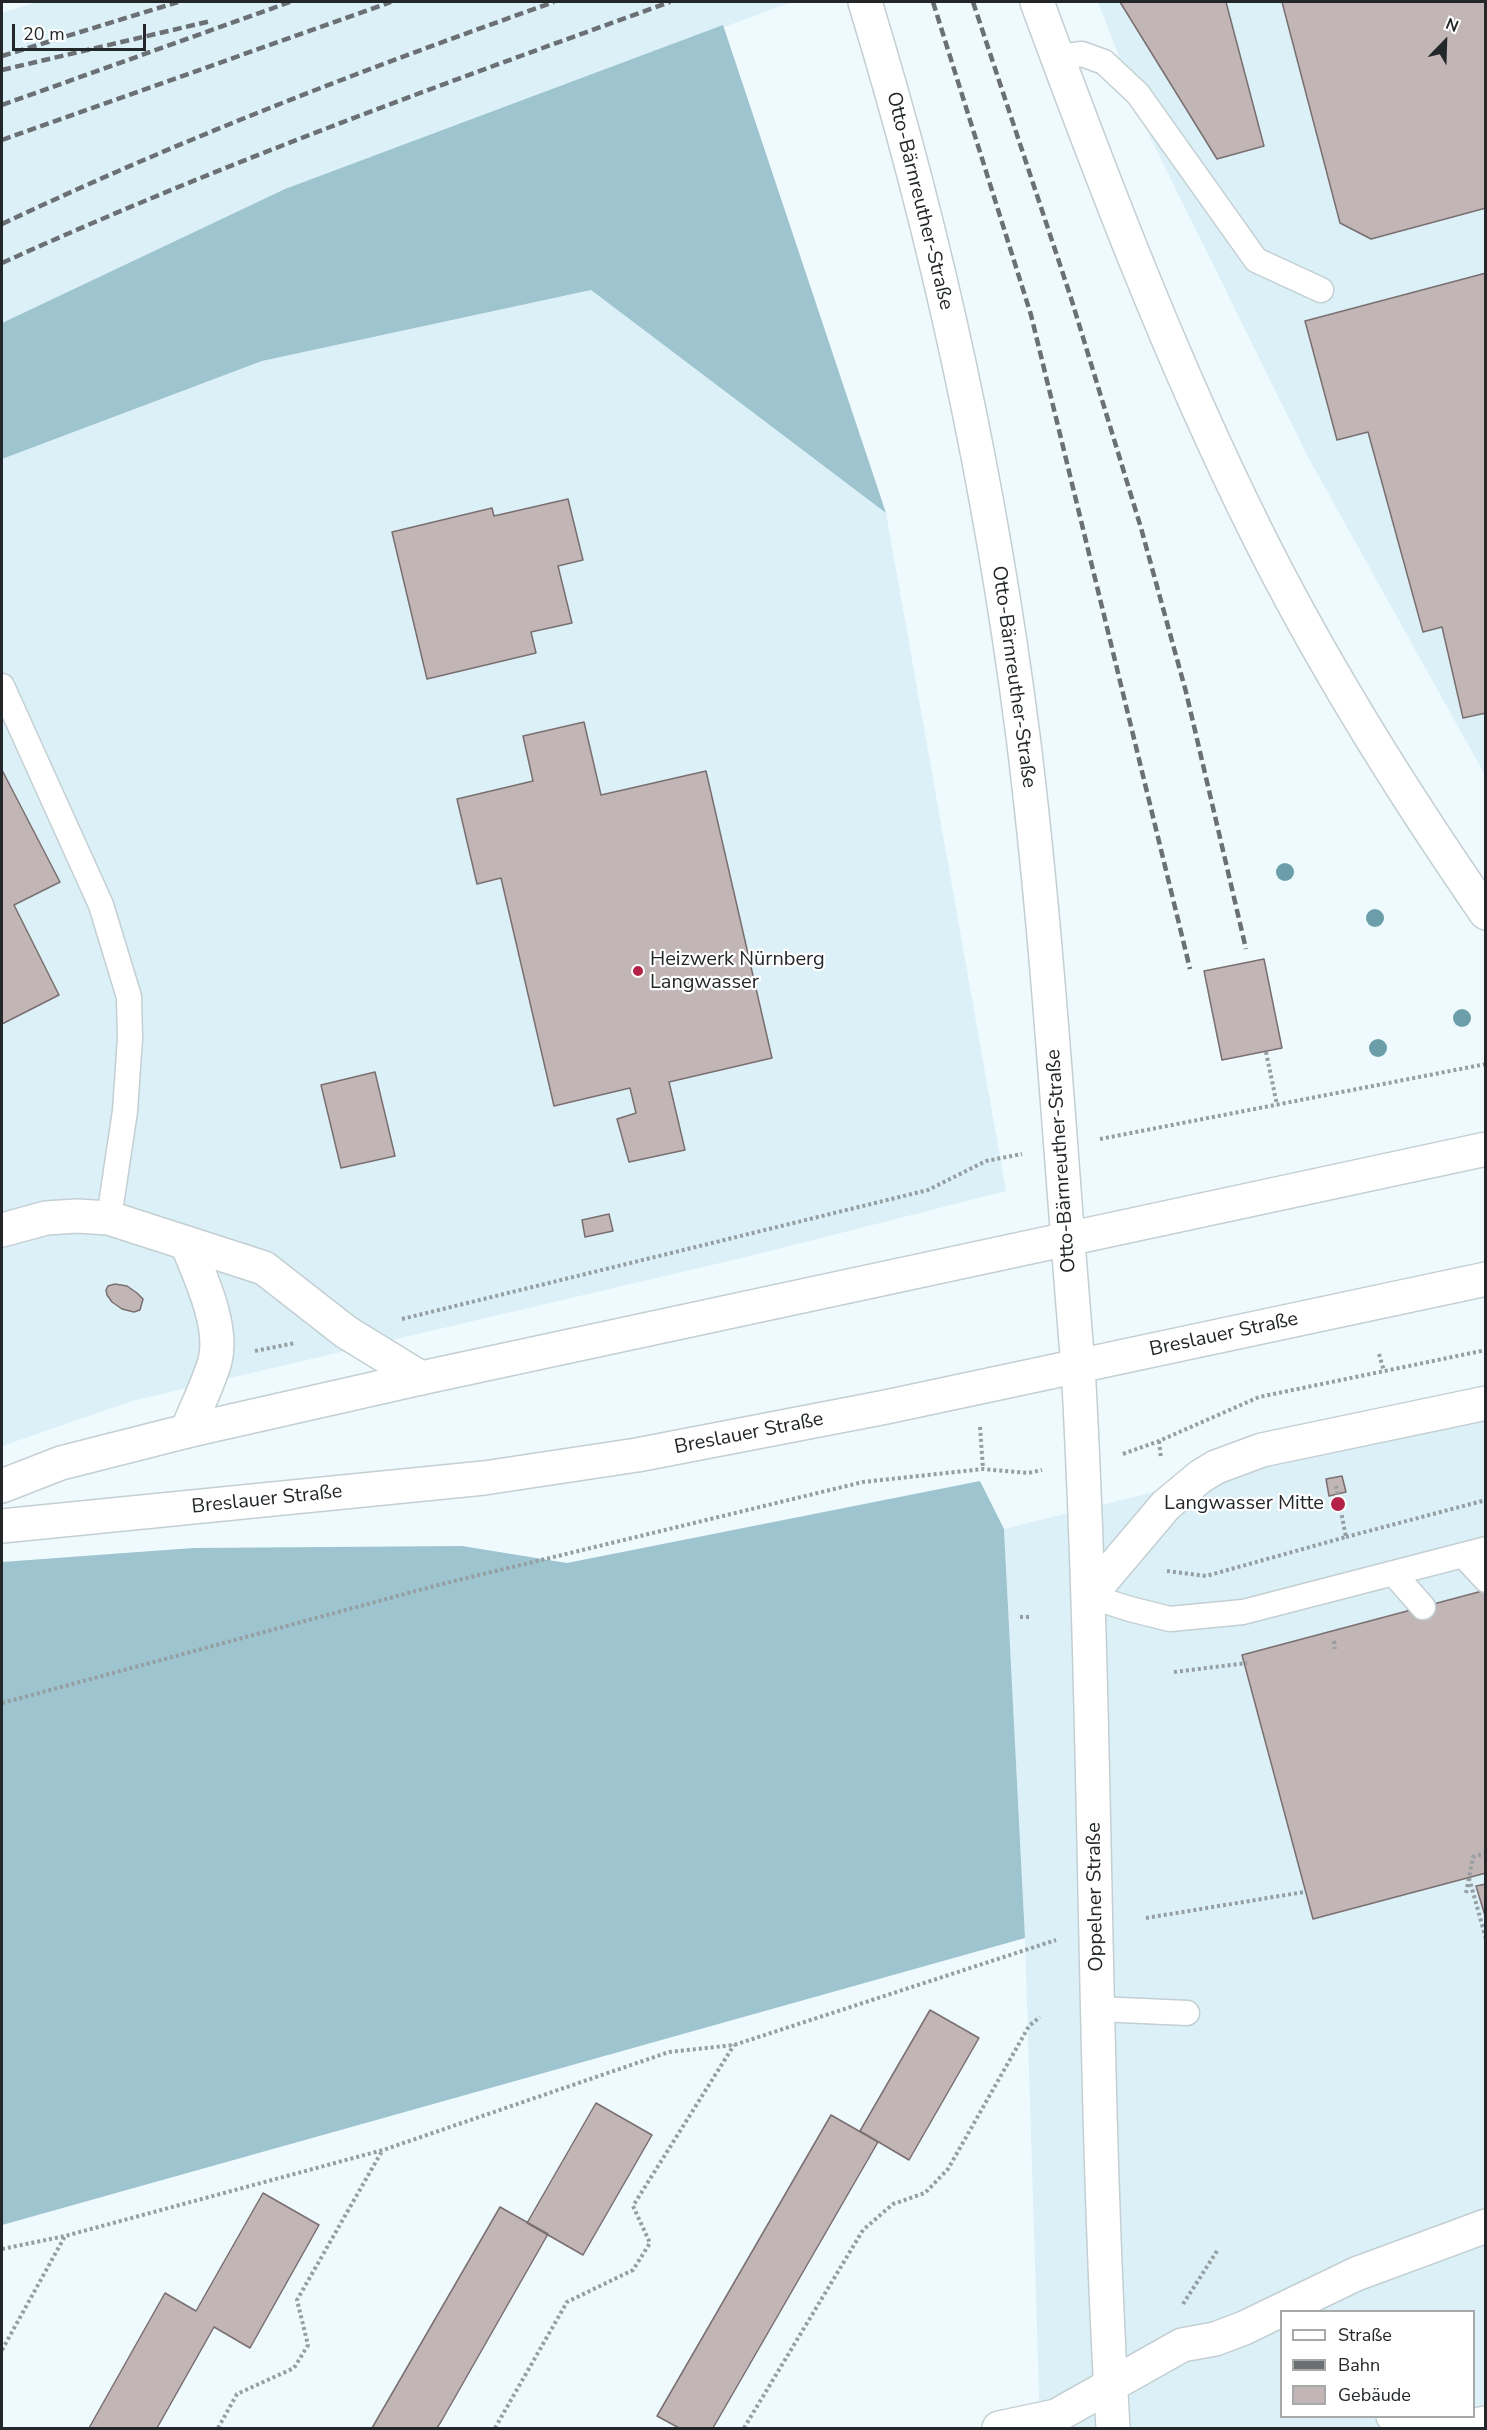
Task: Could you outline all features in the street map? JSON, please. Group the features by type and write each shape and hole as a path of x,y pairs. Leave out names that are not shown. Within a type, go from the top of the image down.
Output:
{"main road":[{"name":"Otto-Bärnreuther-Straße","path":"865,2 900,121 935,256 969,419 1006,617 1036,854 1062,1147 1078,1366"},
{"path":"1037,2 1083,129 1155,308 1256,531 1310,634 1371,739 1485,913"},
{"path":"2,1486 61,1463 187,1431 421,1378 1485,1149"},
{"path":"2,1230 46,1218 77,1216 109,1218 264,1268 346,1332 421,1378"},
{"path":"187,1244 206,1289 215,1326 216,1359 187,1431"},
{"name":"Breslauer Straße","path":"2,1526 484,1478 586,1463 746,1436 1485,1280"},
{"name":"Oppelner Straße","path":"1078,1366 1089,1596 1099,2009 1113,2428"},
{"path":"1089,1596 1166,1505 1201,1476 1216,1467 1262,1450 1485,1403"},
{"path":"1281,2310 1356,2274 1485,2226"},
{"path":"1341,2310 1356,2274"},
{"path":"999,2428 1056,2416 1182,2344 1215,2339 1280,2311"},
{"path":"1400,2418 1435,2428"},
{"path":"1460,2428 1485,2423"}],"lane":[{"path":"1058,57 1082,54 1104,62 1138,94 1256,260 1321,290"},
{"path":"2,686 100,905 129,997 130,1038 125,1111 109,1218"},
{"path":"1089,1596 1130,1610 1180,1619 1243,1612 1474,1552 1485,1580"},
{"path":"1394,1574 1423,1606"},
{"path":"1099,2009 1187,2013"}],"path":[{"path":"1266,1052 1277,1105"},
{"path":"216,1359 346,1332 928,1190 986,1161 1485,1064"},
{"path":"1159,1441 1260,1397 1485,1350"},
{"path":"1379,1354 1383,1371"},
{"path":"2,1703 438,1585 863,1482 983,1469 1028,1473"},
{"path":"1336,1486 1346,1537"},
{"path":"1167,1571 1206,1576 1485,1500"},
{"path":"1020,1617 1031,1617"},
{"path":"1334,1641 1335,1649"},
{"path":"1174,1672 1247,1664"},
{"path":"1466,1893 1473,1857 1485,1853"},
{"path":"1469,1878 1485,1939"},
{"path":"1146,1918 1304,1893"},
{"path":"2,2249 65,2236 383,2150 669,2052 734,2045 1097,1926"},
{"path":"744,2428 863,2230 893,2204 925,2193 948,2169 1029,2026 1040,2018"},
{"path":"495,2428 567,2302 633,2270 639,2261 650,2243 633,2206 734,2045"},
{"path":"218,2428 237,2394 294,2368 308,2345 297,2300 383,2150"},
{"path":"2,2350 65,2236"},
{"path":"1181,2307 1217,2252"}],"shaded area":[{"path":"37,2 792,2 285,189 2,323 2,13"},
{"path":"1098,2 1485,2 1485,775 1308,457 1151,139"},
{"path":"723,25 886,513 591,290 262,361 2,459 2,323 285,189"},
{"path":"591,290 886,513 1006,1191 750,1256 132,1401 2,1446 2,459 262,361"},
{"path":"1485,1410 1485,2428 1040,2428 1025,1938 1004,1529"},
{"path":"980,1481 1004,1529 1025,1938 2,2225 2,1562 193,1548 462,1546 567,1563"}],"building":[{"path":"1120,2 1226,2 1264,146 1217,159"},
{"path":"1282,2 1486,2 1486,208 1371,239 1340,223"},
{"path":"1486,273 1486,713 1463,718 1442,627 1423,632 1368,432 1337,440 1305,321"},
{"path":"568,499 583,560 558,566 572,623 531,632 536,653 427,679 392,532 492,508 494,516"},
{"name":"Heizwerk Nürnberg Langwasser","path":"584,722 601,795 706,771 772,1058 669,1082 685,1150 629,1162 617,1119 636,1113 630,1088 554,1106 501,878 477,884 457,799 533,781 523,736"},
{"path":"2,770 60,882 14,905 59,995 2,1024"},
{"path":"1264,959 1282,1048 1222,1060 1204,971"},
{"path":"375,1072 395,1156 341,1168 321,1085"},
{"path":"609,1214 613,1231 585,1237 582,1220"},
{"path":"115,1284 127,1286 143,1299 140,1310 134,1312 122,1309 112,1302 106,1290 108,1286"},
{"path":"1342,1476 1346,1492 1329,1496 1326,1479"},
{"path":"1486,1590 1486,1873 1313,1919 1242,1655"},
{"path":"1486,1884 1486,1919 1476,1886"},
{"path":"930,2010 979,2038 909,2160 860,2131"},
{"path":"596,2103 652,2135 583,2255 527,2223"},
{"path":"831,2115 878,2142 713,2428 679,2428 657,2416"},
{"path":"263,2193 319,2225 250,2348 214,2327 157,2428 89,2428 165,2293 196,2311"},
{"path":"500,2207 548,2234 442,2420 437,2428 372,2428"}],"railway":[{"path":"2,56 178,2"},
{"path":"2,105 290,2"},
{"path":"2,140 391,2"},
{"path":"2,224 137,163 275,106 554,2"},
{"path":"2,263 250,158 417,94 670,2"},
{"path":"933,2 1031,315 1190,969"},
{"path":"973,2 1071,298 1141,528 1186,692 1246,949"},
{"path":"2,70 211,21"}],"place":[{"name":"Heizwerk Nürnberg Langwasser","path":"638,971"},
{"name":"Langwasser Mitte","path":"1338,1504"}]}
